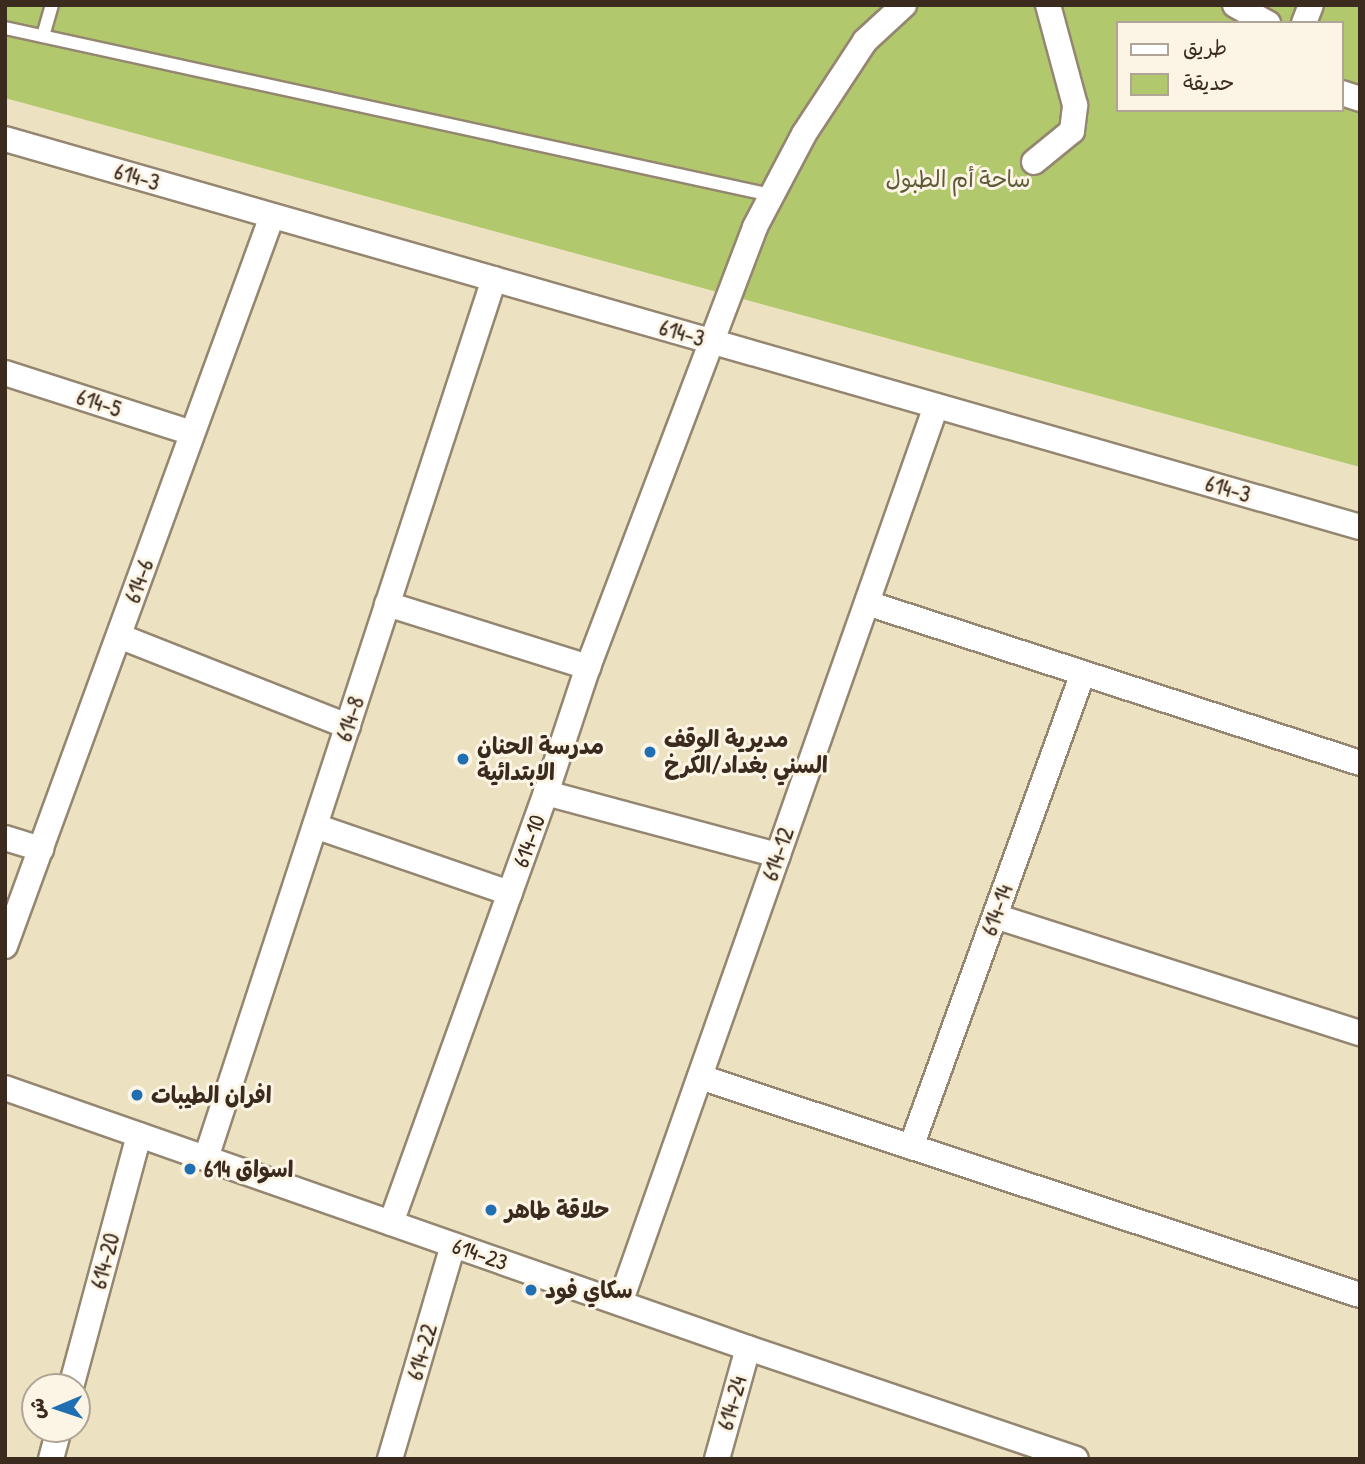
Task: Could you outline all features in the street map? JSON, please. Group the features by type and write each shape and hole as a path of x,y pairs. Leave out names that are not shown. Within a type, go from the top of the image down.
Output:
{"street":[{"name":"614-10","path":"391,1223 546,793 588,667 755,227 804,134 865,41 904,5"},
{"path":"1034,162 1072,131 1075,105 1048,5"},
{"path":"1235,5 1264,21"},
{"name":"614-3","path":"5,139 1360,527"},
{"name":"614-6","path":"5,946 272,216"},
{"name":"614-8","path":"206,1158 494,279"},
{"name":"614-5","path":"5,373 192,433"},
{"name":"614-12","path":"620,1303 936,405"},
{"path":"867,603 1360,763"},
{"path":"387,604 588,667"},
{"path":"118,636 348,726"},
{"name":"614-14","path":"911,1147 1083,673"},
{"path":"546,793 778,855"},
{"path":"315,826 510,893"},
{"path":"5,838 41,849"},
{"path":"995,916 1360,1033"},
{"path":"700,1077 1360,1295"},
{"name":"614-23","path":"5,1088 1050,1455 1076,1459"},
{"name":"614-20","path":"75,1373 139,1135"},
{"name":"614-22","path":"390,1459 453,1245"},
{"name":"614-24","path":"717,1459 748,1348"}],"lane":[{"path":"43,36 52,5"},
{"path":"5,28 771,195"}],"green space":[{"name":"ساحة أم الطبول","path":"5,5 1360,5 1360,467 5,98"}],"place":[{"name":"مديرية الوقف السني بغداد/الكرخ","path":"650,752"},
{"name":"مدرسة الحنان الابتدائية","path":"463,759"},
{"name":"افران الطيبات","path":"137,1095"},
{"name":"اسواق 614","path":"190,1169"},
{"name":"حلاقة طاهر","path":"491,1210"},
{"name":"سكاي فود","path":"531,1290"}]}
